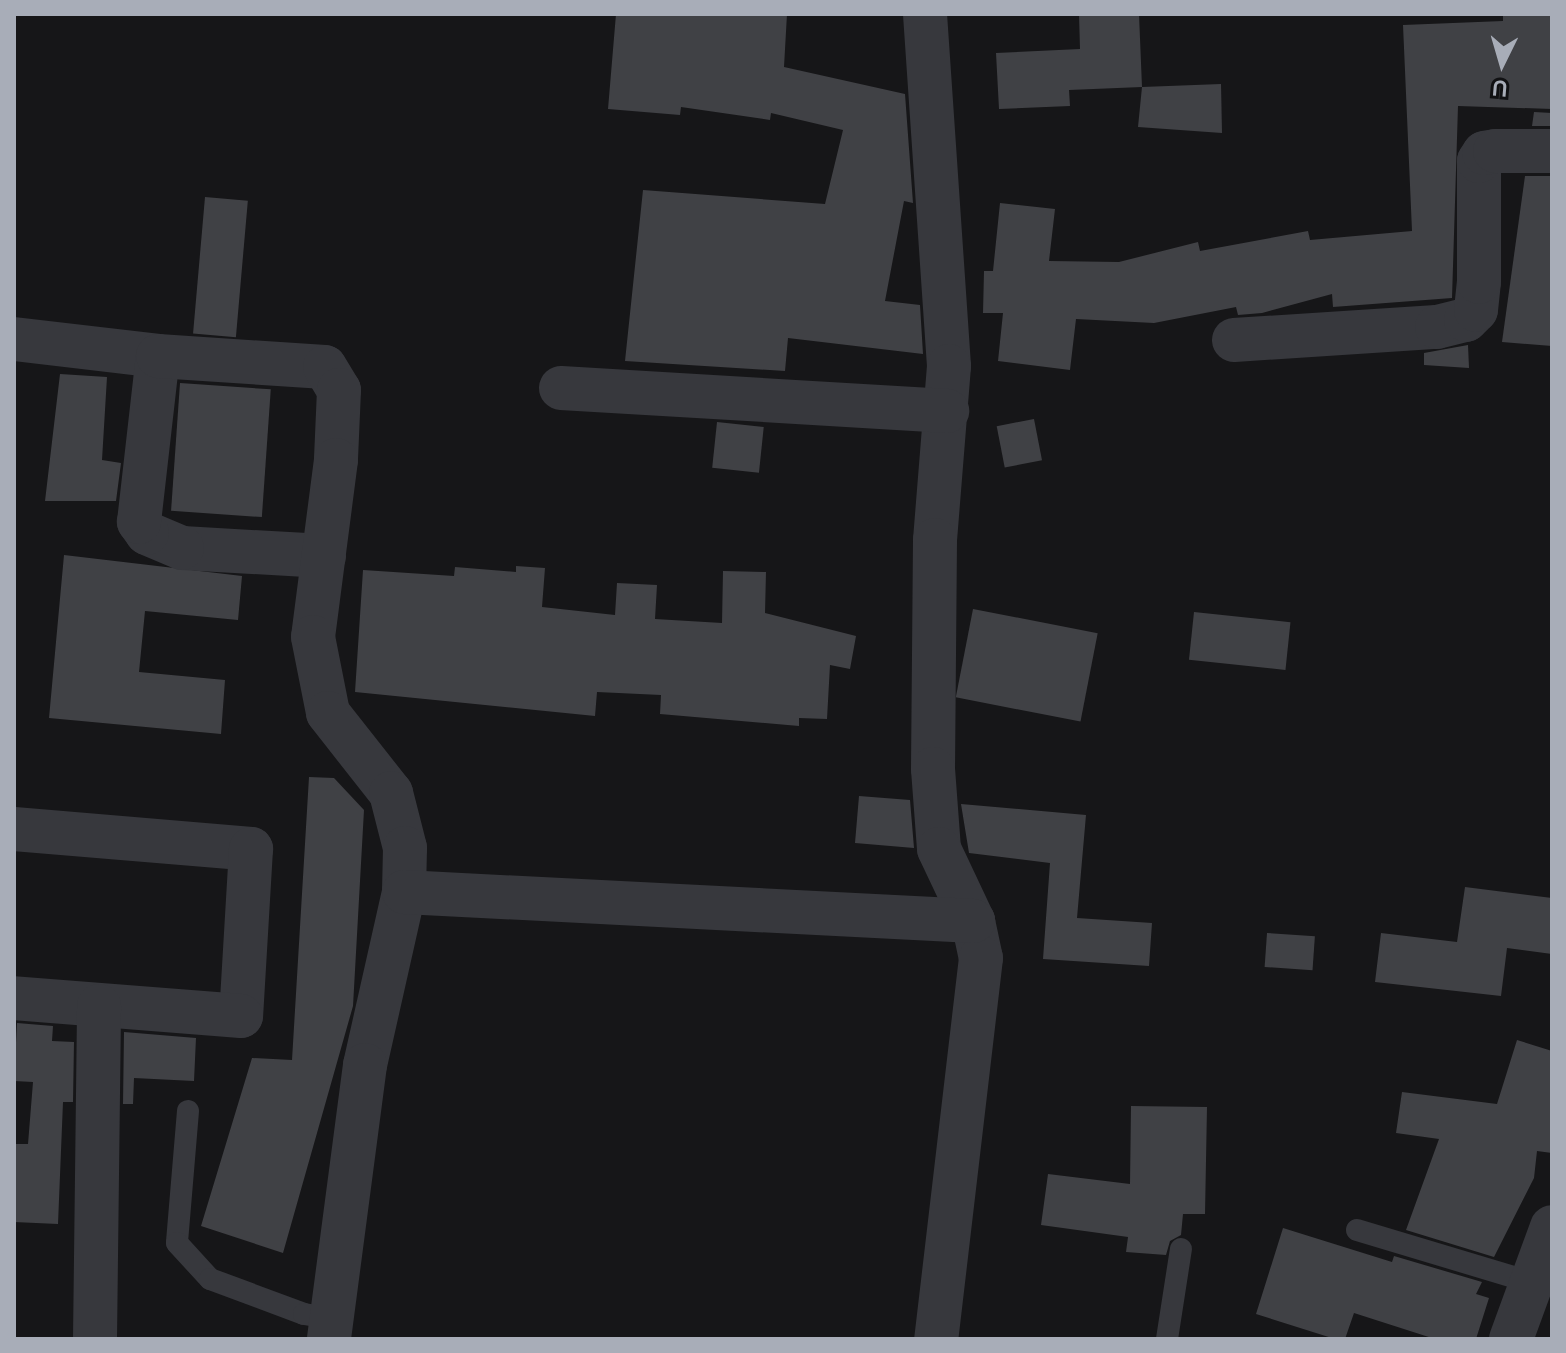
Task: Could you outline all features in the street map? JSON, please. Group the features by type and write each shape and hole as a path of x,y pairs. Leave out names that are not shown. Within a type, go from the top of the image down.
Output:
{"street":[{"path":"925,14 947,325 947,411 935,540 933,769 939,849 973,921 980,972 936,1339"},
{"path":"1234,340 1437,327 1466,320 1476,310 1479,282 1479,161 1484,153 1495,151 1552,151"},
{"path":"14,339 158,356 289,362 325,367 333,373 339,390 336,460 313,637 328,713 391,793 405,848 404,892 365,1065 329,1328"},
{"path":"158,356 139,522 147,533 182,548 324,556"},
{"path":"561,388 947,411"},
{"path":"14,829 251,849 241,1016 14,998"},
{"path":"404,892 973,921"},
{"path":"95,1339 99,1006"},
{"path":"1511,1339 1552,1227"}],"lane":[{"path":"188,1111 177,1243 182,1251 210,1279 304,1314 329,1328"},
{"path":"1357,1230 1530,1282"},
{"path":"1167,1339 1181,1249"}],"building":[{"path":"616,14 787,14 784,67 905,94 913,203 904,201 885,301 920,305 923,354 788,338 785,371 625,361 643,190 825,204 843,130 771,113 770,120 681,107 680,115 608,109"},
{"path":"1079,14 1139,14 1142,87 1069,90 1070,106 999,109 996,53 1080,49"},
{"path":"1503,14 1552,14 1552,109 1458,106 1452,298 1333,307 1332,294 1262,313 1238,315 1236,307 1154,323 1076,319 1070,370 998,361 1003,313 983,313 984,271 993,271 1000,203 1055,209 1049,261 1119,262 1198,242 1200,251 1308,231 1310,240 1412,231 1403,25 1503,21"},
{"path":"1221,84 1222,133 1138,127 1142,87"},
{"path":"1534,112 1552,113 1552,126 1532,126"},
{"path":"1525,176 1552,176 1552,346 1502,342"},
{"path":"205,197 248,201 236,337 193,333"},
{"path":"1468,345 1469,368 1424,365 1424,353"},
{"path":"60,374 107,377 102,460 121,463 116,501 45,501"},
{"path":"180,383 271,389 262,517 171,511"},
{"path":"1034,419 1042,460 1005,467 997,426"},
{"path":"717,422 764,427 759,473 712,468"},
{"path":"64,555 242,576 238,620 145,611 139,672 225,680 221,734 49,718"},
{"path":"516,566 545,568 542,607 615,615 617,583 657,585 655,619 722,623 723,571 766,572 765,613 856,636 850,669 830,665 827,719 799,718 799,726 660,714 661,695 597,692 595,716 355,692 363,570 454,576 455,567 516,572"},
{"path":"973,609 1098,633 1080,722 956,697"},
{"path":"1194,612 1290,622 1285,670 1189,660"},
{"path":"309,777 334,778 364,810 353,1006 283,1253 201,1226 252,1058 292,1060"},
{"path":"859,796 910,800 914,848 855,843"},
{"path":"961,804 1086,815 1077,918 1152,923 1149,966 1043,959 1050,863 969,853"},
{"path":"1465,887 1552,898 1552,954 1507,948 1501,996 1375,982 1381,933 1457,942"},
{"path":"1267,933 1315,936 1313,970 1265,967"},
{"path":"17,1023 53,1026 52,1041 74,1042 73,1102 63,1102 58,1224 14,1222 14,1144 28,1144 33,1082 14,1081"},
{"path":"124,1032 196,1038 194,1081 134,1078 133,1104 123,1104"},
{"path":"1517,1040 1552,1051 1552,1153 1537,1151 1534,1178 1494,1257 1406,1230 1439,1139 1396,1133 1402,1092 1497,1104"},
{"path":"1131,1106 1207,1107 1205,1214 1183,1214 1181,1235 1170,1241 1166,1255 1126,1252 1128,1237 1041,1225 1048,1174 1130,1184"},
{"path":"1283,1228 1392,1262 1394,1256 1482,1282 1476,1294 1489,1298 1476,1339 1435,1339 1354,1313 1345,1339 1335,1339 1256,1314"}]}
